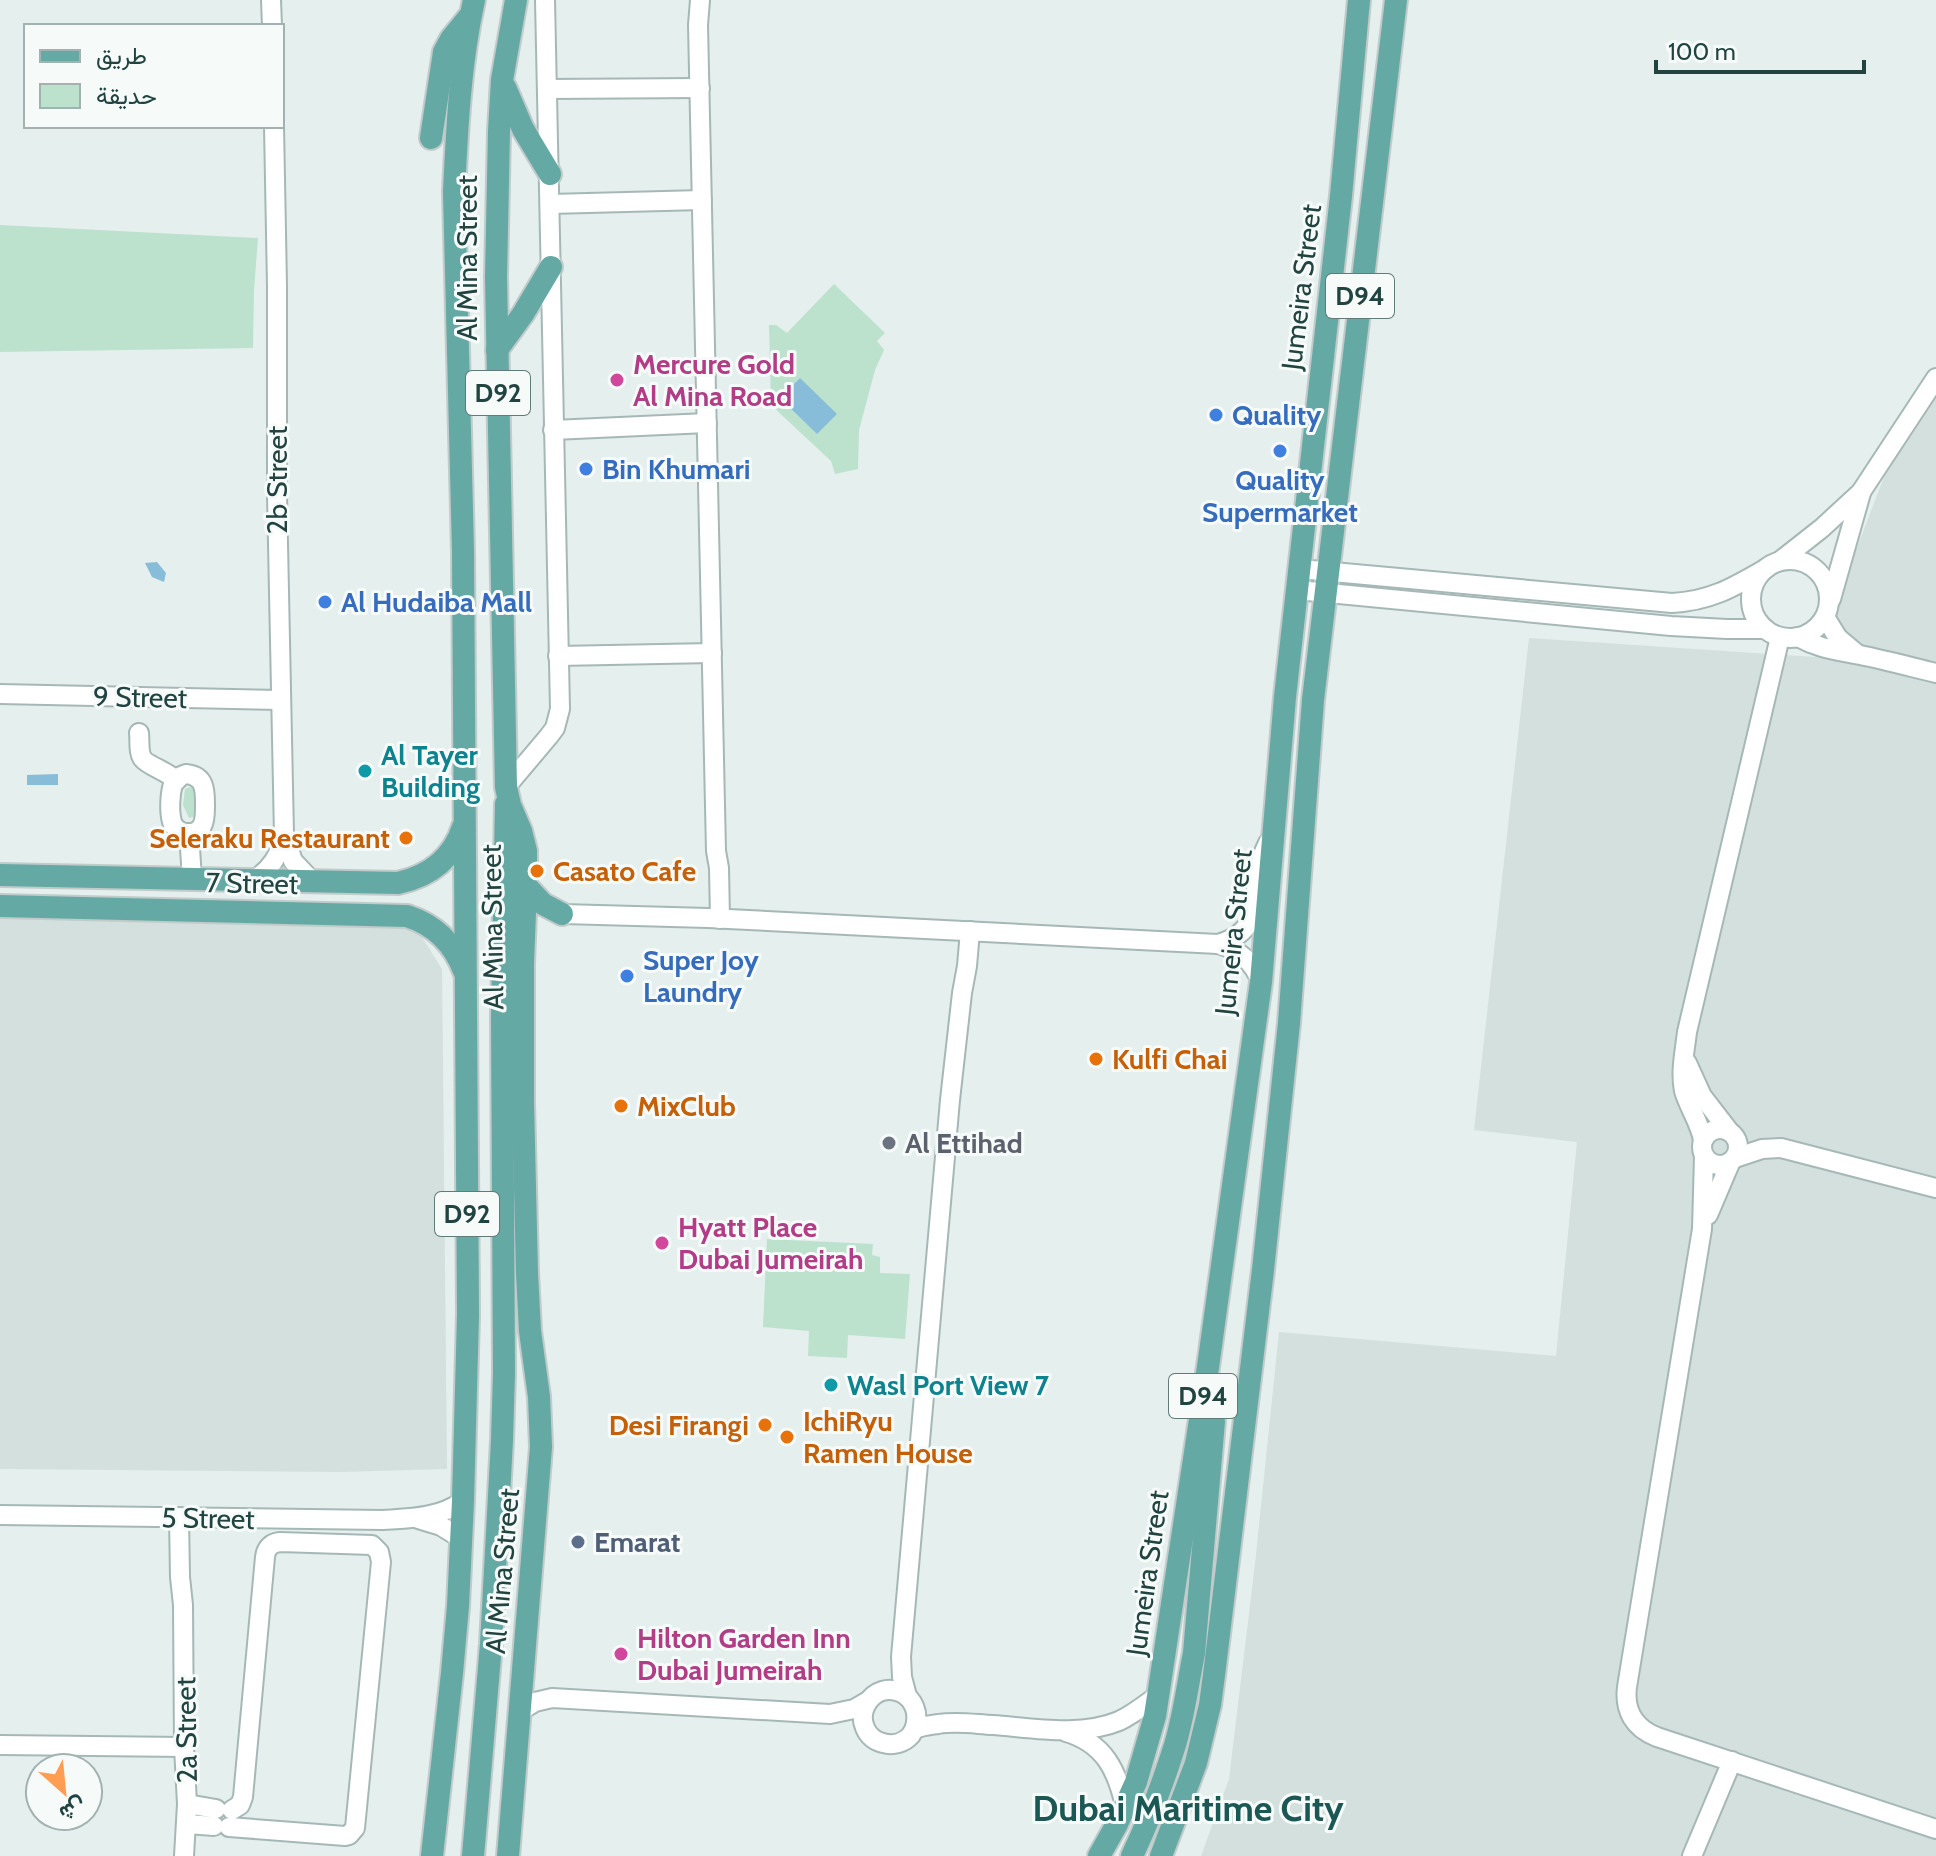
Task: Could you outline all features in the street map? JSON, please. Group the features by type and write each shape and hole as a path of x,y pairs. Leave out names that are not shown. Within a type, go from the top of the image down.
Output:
{"main road":[{"name":"Al Mina Street","path":"508,1856 541,1471 541,1422 528,1302 523,1101 524,841 506,787 497,350 497,200 502,80 516,0"},
{"name":"Jumeira Street","path":"1099,1856 1125,1806 1143,1760 1160,1694 1261,982 1285,697 1341,196 1359,0"},
{"name":"D94","path":"1161,1856 1196,1763 1214,1675 1289,1023 1313,700 1396,0"},
{"name":"Al Mina Street","path":"432,1856 452,1673 462,1539 468,1315 463,551 454,192 461,79 472,8"},
{"path":"431,138 444,52 472,8"},
{"path":"502,80 523,129 550,174"},
{"path":"497,350 551,267"},
{"path":"473,1856 491,1644 502,1440 502,1017 506,787"},
{"name":"7 Street","path":"0,875 398,883 413,880 436,867 458,841 465,822"},
{"path":"85,908 101,899 146,898 157,891 162,878"},
{"path":"526,886 543,904 562,914"},
{"name":"7 Street","path":"0,906 407,916 436,930 447,941 463,968 467,984"},
{"path":"523,935 542,920 562,914"},
{"path":"502,1180 515,1235 527,1369 541,1422"},
{"path":"1132,1856 1176,1742 1194,1653 1221,1355 1217,1296"}],"street":[{"path":"271,0 272,24"},
{"path":"506,787 549,736 560,709 545,0"},
{"path":"700,0 698,25 716,851 714,918"},
{"path":"547,89 700,88"},
{"name":"2b Street","path":"254,880 274,861 284,835 274,128"},
{"path":"550,204 702,200"},
{"path":"1936,378 1861,492 1822,528 1757,578 1751,599 1758,621 1781,634 1820,648 1936,673"},
{"path":"553,430 707,423"},
{"path":"1299,579 1671,626 1808,633 1818,626 1827,611 1861,492"},
{"path":"1327,582 1672,603 1722,594 1772,565 1793,560 1806,563 1825,580 1829,592 1827,611 1838,638 1857,654"},
{"path":"1781,634 1689,1019 1683,1081 1699,1126 1703,1148 1702,1229 1626,1698 1631,1718 1647,1733 1936,1829"},
{"path":"558,656 712,653"},
{"name":"9 Street","path":"0,694 281,700"},
{"path":"139,733 143,760 176,780"},
{"path":"192,775 205,786 204,822 199,830 189,833 179,831 172,822 171,789 181,776 192,775"},
{"path":"189,833 192,879"},
{"name":"2b Street","path":"284,835 293,861 312,881"},
{"path":"1218,944 1237,936 1250,921 1255,910 1260,863 1273,836"},
{"path":"562,914 714,918 1218,944 1232,948 1247,959 1261,982"},
{"path":"520,1711 535,1702 552,1698 830,1714 845,1718 866,1730 877,1741 892,1744 905,1740 914,1730 917,1722 902,1677 901,1657 962,993 958,972 963,931"},
{"path":"1685,1057 1702,1096 1731,1132 1738,1146 1702,1229"},
{"path":"1703,1148 1711,1131 1716,1129 1936,1188"},
{"path":"1703,1148 1713,1164 1726,1164 1753,1151 1781,1148"},
{"name":"5 Street","path":"0,1515 415,1519 442,1513 463,1501"},
{"name":"2a Street","path":"184,1856 187,1824 183,1605 185,1517"},
{"name":"5 Street","path":"415,1519 441,1526 462,1539"},
{"path":"187,1804 223,1818 341,1836 349,1835 355,1828 381,1562 379,1552 372,1545 280,1542 268,1548 243,1797 240,1805 223,1818 187,1824"},
{"path":"886,1690 901,1657"},
{"path":"522,1678 552,1698"},
{"path":"830,1714 854,1709 886,1690 901,1692 931,1715 957,1723"},
{"path":"914,1730 939,1723 1056,1730 1096,1727 1117,1722 1160,1694"},
{"path":"866,1730 863,1715 868,1701"},
{"path":"1056,1730 1088,1740 1102,1753 1117,1780 1125,1806"},
{"path":"0,1745 184,1747"},
{"path":"1692,1856 1732,1761"},
{"path":"1170,1856 1175,1819"}],"shaded area":[{"path":"1936,396 1936,1856 1201,1856 1229,1779 1279,1332 1556,1356 1577,1142 1474,1130 1529,638 1815,657 1889,464"},
{"path":"0,911 411,920 442,969 447,1469 338,1472 0,1469"}],"green space":[{"path":"0,225 258,238 253,348 0,352"},
{"path":"834,284 885,333 877,341 884,350 875,370 859,430 858,469 835,474 831,461 771,405 769,325 776,325 787,333"},
{"path":"195,785 198,816 189,818 183,805 185,789"},
{"path":"767,1239 873,1244 872,1255 880,1257 880,1273 910,1274 905,1339 848,1335 847,1358 808,1356 809,1331 763,1327"}],"water":[{"path":"800,378 837,414 817,434 780,398"},
{"path":"157,562 166,573 164,582 152,577 145,563"},
{"path":"58,774 58,785 27,785 27,775"}],"place":[{"name":"Mercure Gold Al Mina Road","path":"617,380"},
{"name":"Quality","path":"1216,415"},
{"name":"Quality Supermarket","path":"1280,451"},
{"name":"Bin Khumari","path":"586,469"},
{"name":"Al Hudaiba Mall","path":"325,602"},
{"name":"Al Tayer Building","path":"365,771"},
{"name":"Seleraku Restaurant","path":"406,838"},
{"name":"Casato Cafe","path":"537,871"},
{"name":"Super Joy Laundry","path":"627,976"},
{"name":"Kulfi Chai","path":"1096,1059"},
{"name":"MixClub","path":"621,1106"},
{"name":"Al Ettihad","path":"889,1143"},
{"name":"Hyatt Place Dubai Jumeirah","path":"662,1243"},
{"name":"Wasl Port View 7","path":"831,1385"},
{"name":"Desi Firangi","path":"765,1425"},
{"name":"IchiRyu Ramen House","path":"787,1437"},
{"name":"Emarat","path":"578,1542"},
{"name":"Hilton Garden Inn Dubai Jumeirah","path":"621,1654"}],"district":[{"name":"Dubai Maritime City","path":"1188,1808"}]}
